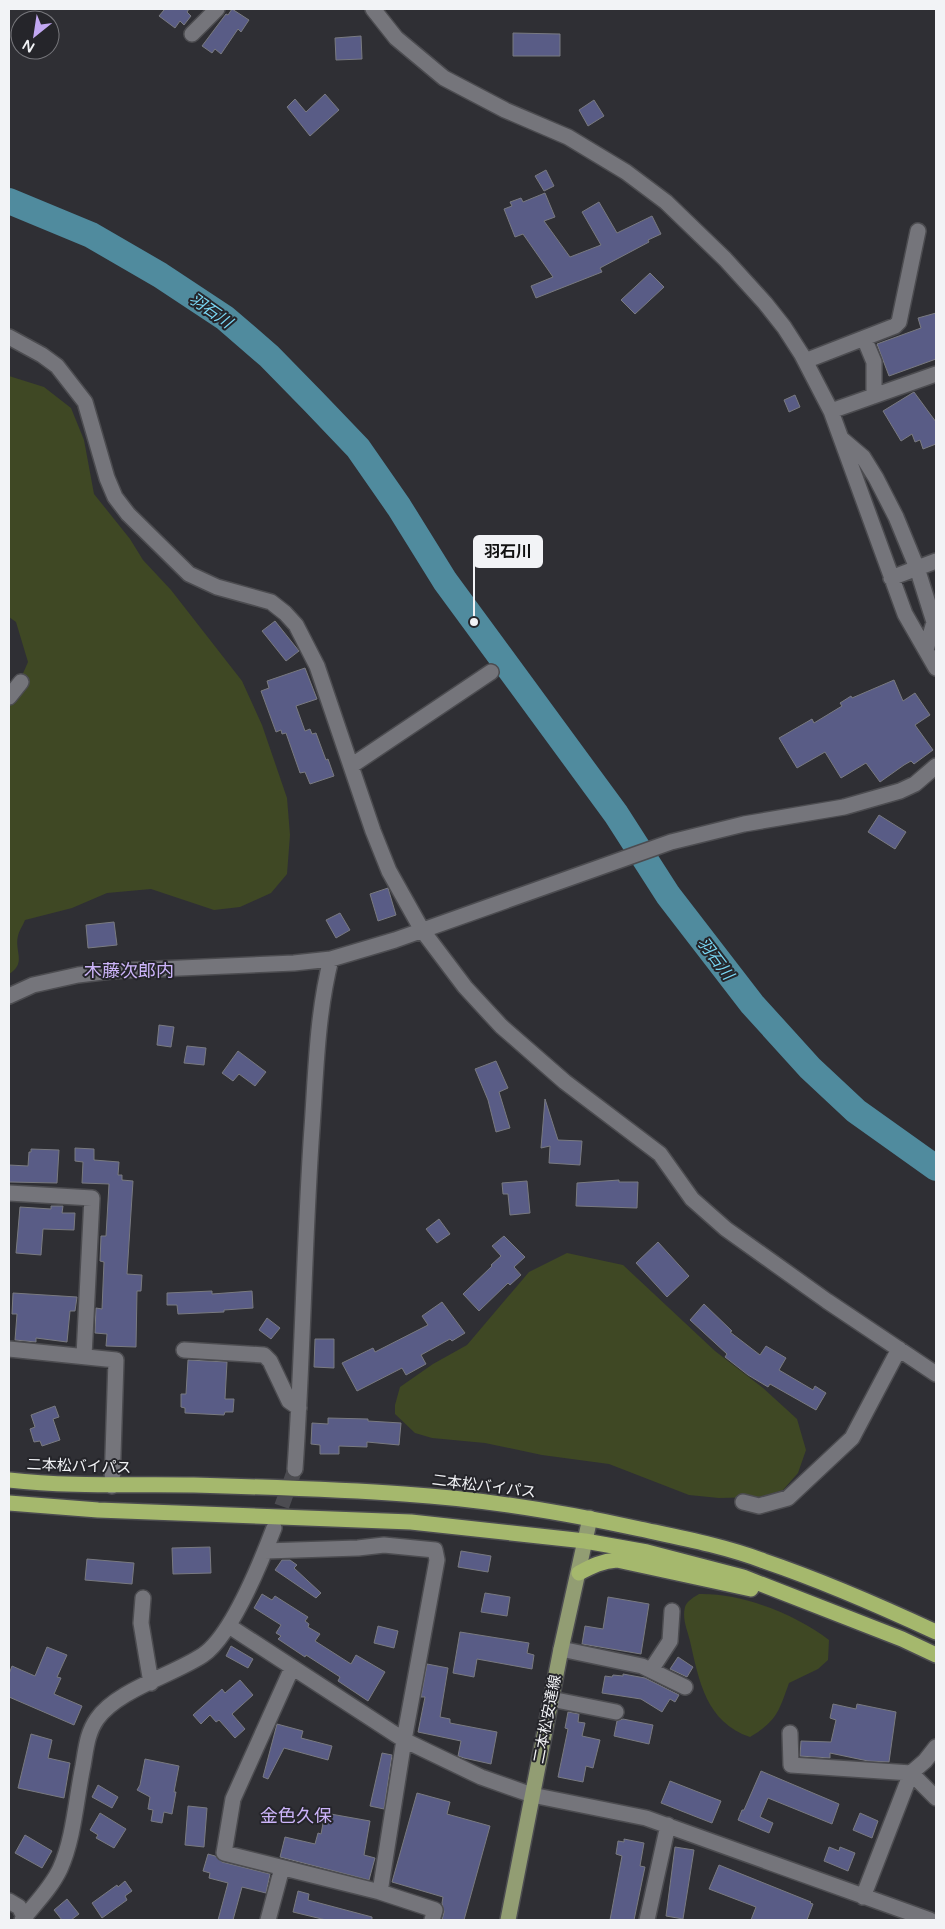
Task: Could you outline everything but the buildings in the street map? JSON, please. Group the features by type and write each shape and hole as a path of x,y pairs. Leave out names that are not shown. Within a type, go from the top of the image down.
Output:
{"highway":[{"name":"二本松バイパス","path":"9,1480 43,1484 112,1486 193,1485 406,1494 509,1505 590,1518 708,1543 764,1560 888,1610 936,1632"},
{"path":"9,1503 98,1510 411,1522 586,1541 647,1552 743,1577 902,1639 936,1655"},
{"path":"579,1573 593,1565 617,1560 762,1592 787,1593"}],"main road":[{"name":"二本松安達線","path":"508,1920 561,1648 590,1518"}],"street":[{"path":"192,34 217,9"},
{"path":"373,9 396,38 444,78 505,110 568,137 626,172 666,202 726,259 765,303 784,327 805,361 831,411 905,614 936,668"},
{"path":"805,361 895,326 899,322 918,231"},
{"path":"9,337 42,355 57,366 85,402 107,478 115,497 128,514 189,574 217,587 271,602 296,625 317,666 373,831 390,871 422,930 465,988 501,1026 565,1082 660,1154 692,1199 739,1238 936,1374"},
{"path":"864,338 874,362 874,396"},
{"path":"831,411 936,374"},
{"path":"843,440 863,457 876,478 896,517 918,568 934,622 926,650"},
{"path":"891,578 936,561"},
{"path":"351,766 491,672"},
{"path":"9,697 21,682"},
{"path":"9,996 33,985 78,975 111,971 294,963 331,959 422,930 666,844 744,824 844,807 900,792 915,784 936,766"},
{"path":"295,1468 308,1190 318,1039 323,990 331,959"},
{"path":"9,1193 92,1198 84,1356"},
{"path":"9,1349 116,1360 112,1486"},
{"path":"743,1502 758,1506 788,1498 852,1438 899,1349"},
{"path":"184,1350 264,1355 270,1361 289,1401 299,1408"},
{"path":"9,1901 19,1908 24,1919 50,1886 60,1869 72,1826 88,1734 97,1718 109,1706 203,1655 214,1645 229,1626 274,1528"},
{"path":"265,1551 358,1548 384,1545 435,1550 437,1560 404,1740 380,1892"},
{"path":"143,1598 140,1623 151,1683"},
{"path":"651,1670 670,1641 672,1611"},
{"path":"229,1626 404,1740 481,1777 532,1795 646,1818 668,1825 930,1920"},
{"path":"561,1648 651,1670 685,1687"},
{"path":"292,1668 234,1798 224,1853 380,1892 434,1910 432,1920"},
{"path":"551,1700 616,1712"},
{"path":"790,1733 791,1764 911,1774 936,1798"},
{"path":"863,1897 911,1774 936,1747"},
{"path":"647,1920 668,1825"},
{"path":"268,1920 282,1868"}],"green space":[{"path":"9,376 44,387 71,408 84,440 94,494 130,539 143,560 171,590 242,681 262,725 287,798 290,835 287,874 271,893 240,907 214,910 151,889 107,893 72,908 25,920 17,941 19,961 14,970 9,974 9,701 28,662 16,622 9,617"},
{"path":"567,1253 623,1265 715,1351 763,1388 797,1419 806,1450 798,1473 783,1490 759,1497 719,1498 689,1495 609,1464 542,1455 485,1443 432,1438 415,1433 395,1414 395,1405 400,1387 433,1364 467,1345 529,1272"},
{"path":"699,1594 733,1597 767,1607 800,1622 829,1640 828,1660 818,1669 789,1683 772,1720 750,1737 735,1730 723,1721 714,1711 701,1685 684,1616 687,1603"}],"waterway":[{"name":"羽石川","path":"9,201 91,235 160,275 225,318 269,356 314,402 358,448 399,507 445,581 616,814 668,895 752,1004 810,1068 856,1111 936,1168"}],"tunnel":[{"path":"274,1528 295,1469"}],"place":[{"name":"羽石川","path":"474,622"}],"district":[{"name":"木藤次郎内","path":"129,971"},
{"name":"金色久保","path":"296,1816"}]}
